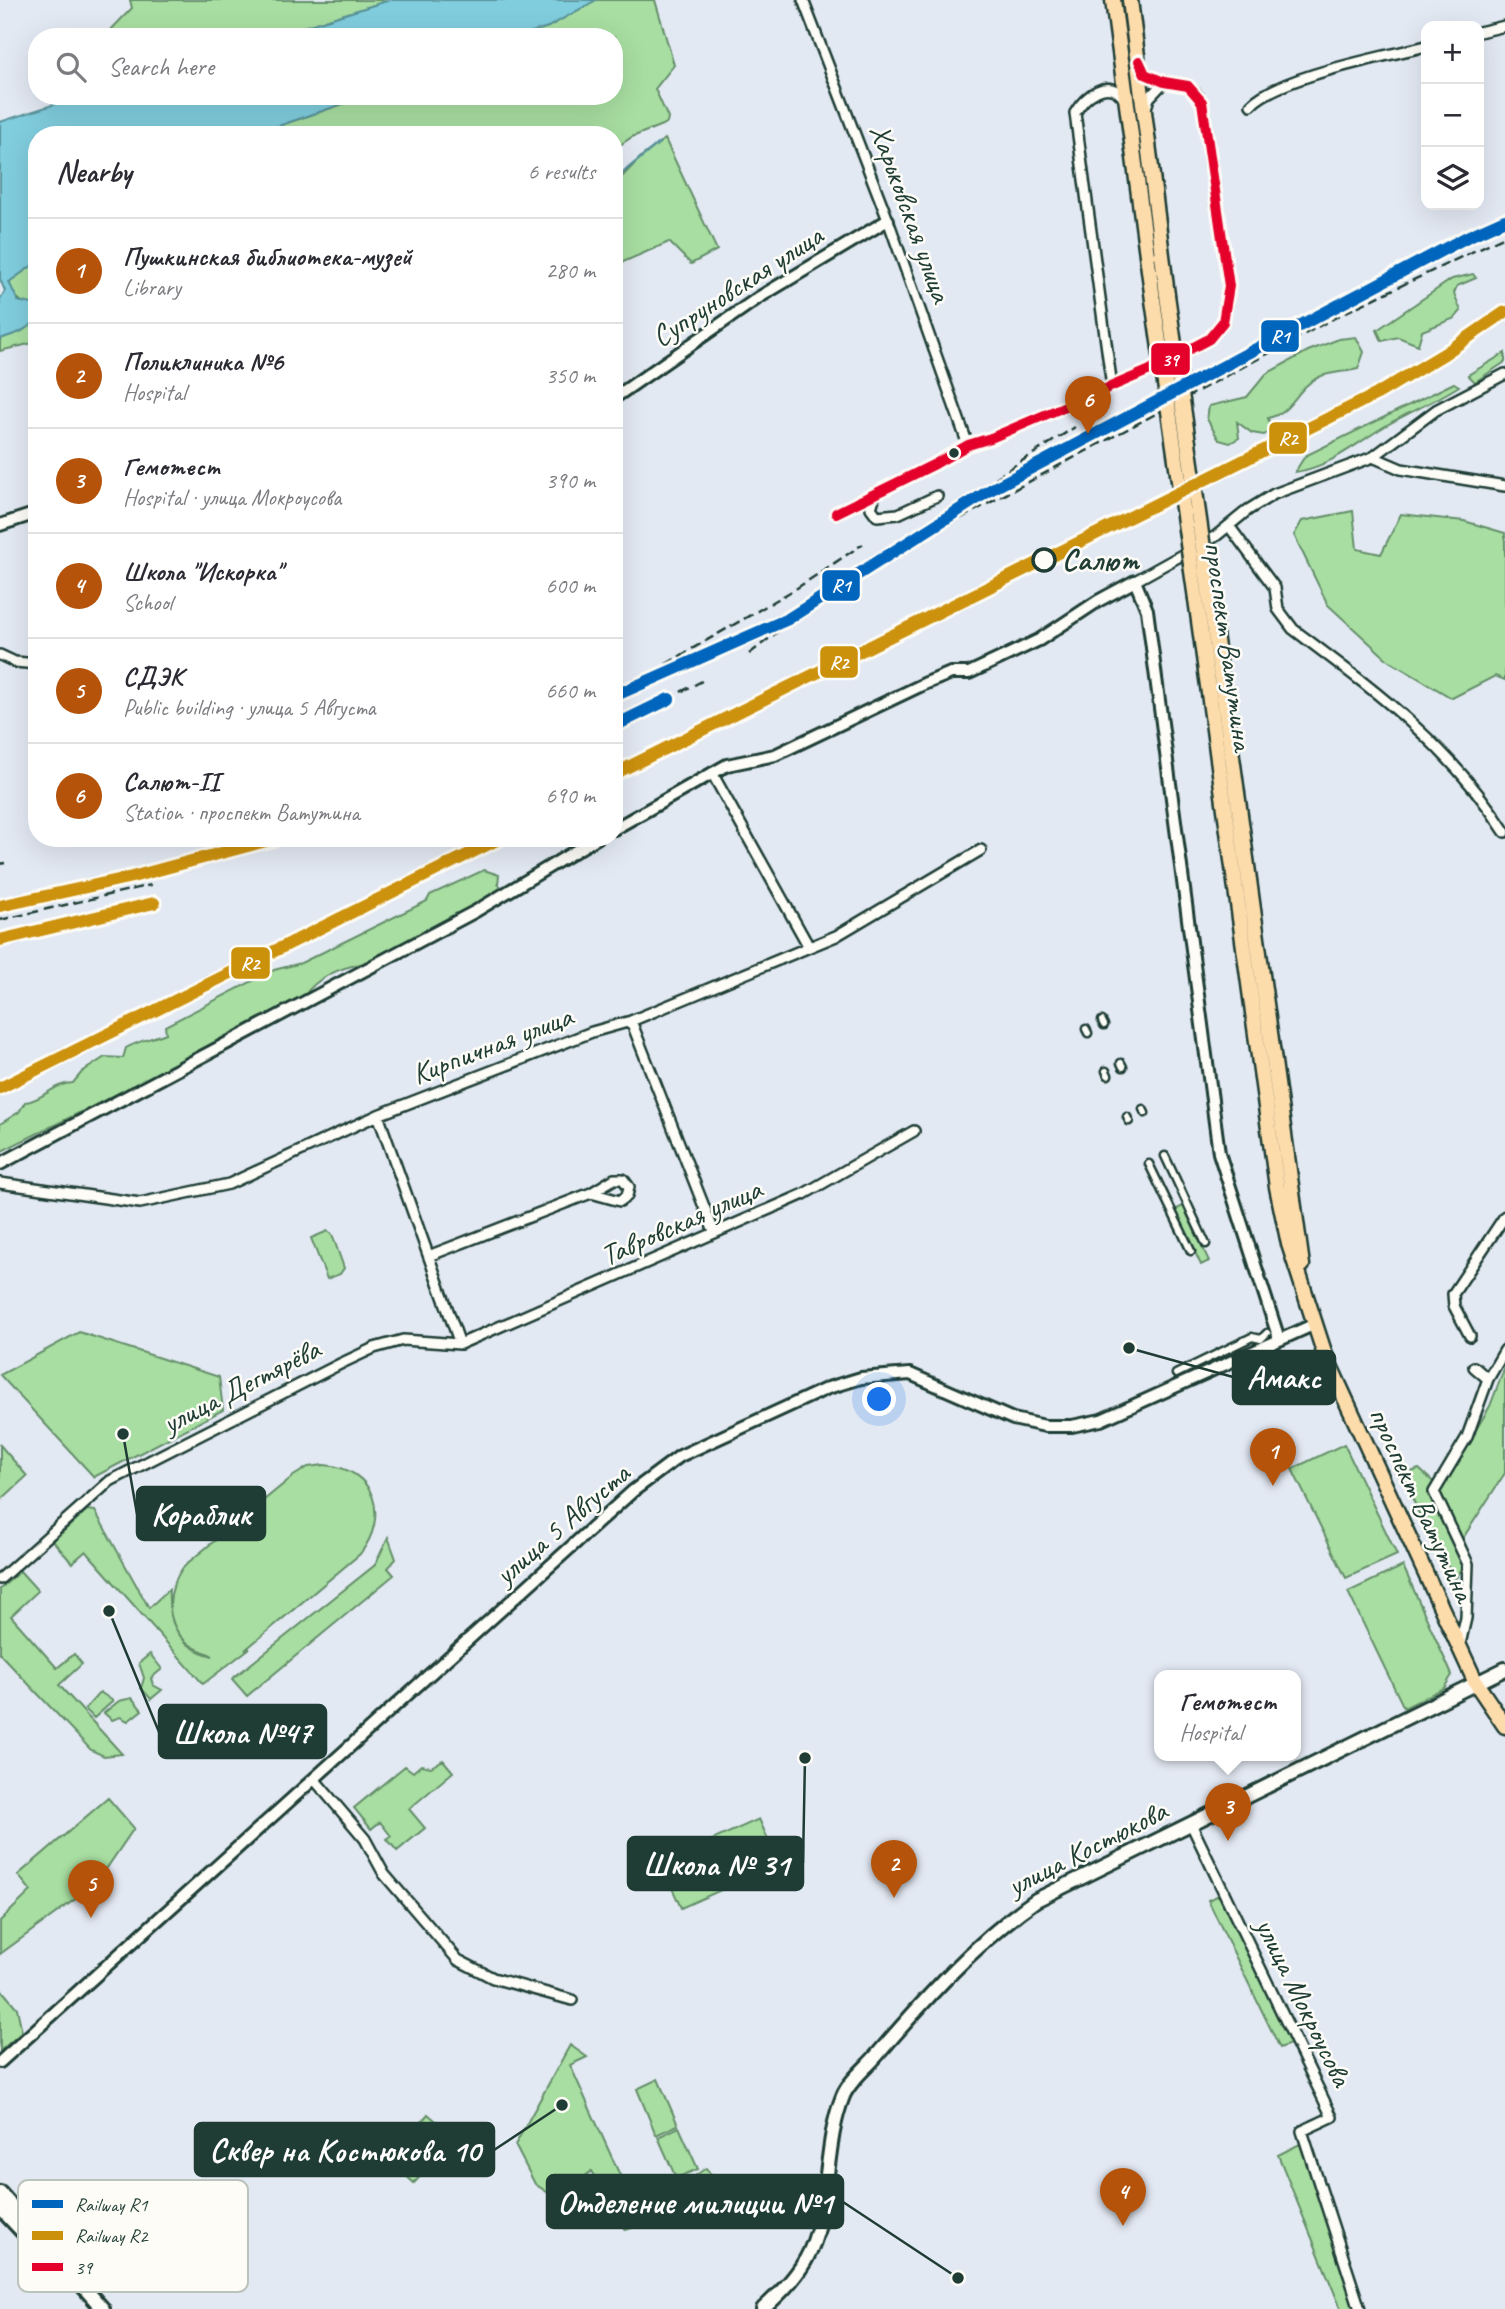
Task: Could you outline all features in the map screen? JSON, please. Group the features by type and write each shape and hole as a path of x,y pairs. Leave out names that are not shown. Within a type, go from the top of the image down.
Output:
{"main road":[{"name":"проспект Ватутина","path":"1113,0 1160,298 1306,1297 1356,1426 1476,1682 1505,1726"},
{"name":"проспект Ватутина","path":"1130,0 1146,110 1160,298"},
{"name":"улица Костюкова","path":"763,2309 788,2283 811,2249 817,2233 830,2139 844,2093 890,2039 1006,1921 1036,1900 1505,1669"},
{"path":"0,2193 18,2214"},
{"path":"0,2208 18,2228"},
{"path":"88,2292 103,2309"}],"street":[{"name":"Харьковская улица","path":"803,0 888,220 968,445"},
{"path":"1484,31 1505,26"},
{"path":"1251,105 1267,92 1305,79 1421,47"},
{"path":"836,513 968,445 1112,387 1209,339 1223,322 1229,286 1202,102 1188,86 1180,82 1164,82 1145,74 1139,61"},
{"path":"1112,387 1075,129 1075,113 1081,101 1096,91 1109,88 1120,75 1123,63"},
{"path":"1146,110 1149,98 1164,82"},
{"path":"1109,88 1120,93 1129,110"},
{"name":"Супруновская улица","path":"623,392 758,298 888,220"},
{"path":"623,824 727,765 775,755 951,673 969,673 1039,640 1098,601 1229,526 1274,495 1374,457 1436,410 1505,374"},
{"path":"1374,457 1401,468 1505,486"},
{"path":"876,492 871,508 877,516 898,514 937,496"},
{"path":"0,525 28,516"},
{"path":"1229,526 1275,588 1278,609 1293,629 1423,730 1482,797 1505,832"},
{"path":"1135,581 1147,610 1219,1153 1279,1339"},
{"path":"0,655 15,662 28,663"},
{"path":"712,773 808,947"},
{"path":"0,1164 476,911 582,847"},
{"name":"Кирпичная улица","path":"0,1183 140,1203 229,1184 378,1115 592,1032 631,1021 836,936 981,850"},
{"path":"631,1021 714,1232"},
{"path":"378,1115 431,1255 460,1344"},
{"name":"Тавровская улица","path":"460,1344 606,1283 714,1232 804,1194 914,1131"},
{"path":"1165,1156 1206,1244"},
{"path":"1150,1164 1191,1251"},
{"path":"431,1255 591,1193"},
{"path":"1470,1336 1454,1306 1453,1294 1505,1216"},
{"name":"улица 5 Августа","path":"0,2062 633,1491 680,1456 828,1388 860,1378 910,1374 1013,1419 1045,1426 1072,1426 1101,1420 1315,1324"},
{"path":"1176,1374 1250,1334 1264,1338"},
{"name":"улица Дегтярёва","path":"0,1579 110,1481 175,1447 374,1348 403,1340 460,1344"},
{"path":"1459,1646 1466,1618 1468,1564 1434,1492 1466,1437 1488,1379 1505,1350"},
{"path":"1474,1367 1488,1379"},
{"path":"314,1779 365,1839 384,1874 458,1960 494,1978 572,2000"},
{"name":"улица Мокроусова","path":"1191,1824 1332,2117 1302,2131 1360,2309"}],"green space":[{"path":"130,0 390,0 300,28 113,28 132,8"},
{"path":"596,0 655,0 674,65 655,89 668,118 667,123 623,143 623,126 278,126 340,105 623,105 623,28 545,28"},
{"path":"665,139 717,250 691,264 669,242 623,262 623,176 642,156"},
{"path":"28,268 28,304 14,295 9,282"},
{"path":"1473,274 1476,278 1457,286 1454,293 1461,311 1455,318 1422,331 1418,345 1398,337 1382,341 1377,330 1452,279"},
{"path":"28,327 28,344 0,351 0,339"},
{"path":"1356,337 1364,352 1358,369 1324,375 1311,381 1283,411 1268,418 1271,431 1264,435 1252,433 1237,422 1239,438 1230,443 1219,440 1207,419 1209,406 1247,397 1266,374 1308,351 1339,339"},
{"path":"1505,353 1505,362 1475,382 1468,375"},
{"path":"1454,383 1459,386 1387,425 1331,460 1308,470 1295,472 1305,456"},
{"path":"1353,511 1357,549 1381,554 1401,514 1464,521 1505,533 1505,680 1495,676 1452,698 1389,661 1328,605 1294,535 1302,521"},
{"path":"484,870 499,875 498,884 505,890 365,963 332,973 310,988 305,995 172,1067 0,1152 0,1124 19,1112 25,1102 73,1083 82,1072 105,1057 123,1058 126,1048 166,1033 165,1026 274,970 301,963 427,901 430,895"},
{"path":"1183,1206 1209,1261 1201,1265 1175,1210"},
{"path":"328,1231 332,1234 344,1268 340,1274 327,1279 311,1238"},
{"path":"79,1332 219,1377 223,1410 94,1477 0,1375"},
{"path":"1505,1367 1505,1473 1463,1538 1470,1558 1455,1579 1421,1519 1403,1475 1419,1469 1441,1489 1490,1406"},
{"path":"1344,1444 1397,1555 1346,1578 1292,1469"},
{"path":"0,1445 27,1476 0,1501"},
{"path":"324,1465 341,1468 366,1484 375,1510 374,1524 360,1554 245,1650 250,1648 203,1684 86,1551 72,1563 53,1541 87,1510 95,1511 149,1608 169,1589 171,1615 171,1596 184,1566 292,1477 308,1467","holes":["181,1636 192,1646 213,1656 192,1647"]},
{"path":"388,1537 396,1559 388,1568 394,1575 247,1696 232,1679 375,1565"},
{"path":"1403,1566 1452,1675 1444,1688 1404,1708 1348,1592"},
{"path":"20,1571 38,1591 11,1616 57,1668 74,1654 82,1664 59,1685 122,1754 104,1756 91,1750 0,1654 0,1589"},
{"path":"150,1654 162,1669 151,1678 153,1685 162,1690 151,1699 141,1688 144,1678 139,1663"},
{"path":"100,1692 113,1701 94,1718 85,1709"},
{"path":"132,1698 142,1710 128,1721 120,1717 112,1720 104,1713 119,1701"},
{"path":"443,1760 453,1772 409,1809 425,1828 397,1851 387,1839 391,1836 380,1822 371,1829 354,1808 405,1766 413,1772 421,1765 431,1767"},
{"path":"108,1798 134,1828 96,1884 0,1954 0,1921 31,1891 18,1875"},
{"path":"759,1819 779,1864 681,1908 661,1863"},
{"path":"1221,1894 1293,2043 1280,2048 1208,1900"},
{"path":"0,1988 17,2008 22,2032 0,2051"},
{"path":"570,2045 587,2057 570,2065 642,2224 626,2230 591,2171 559,2200 535,2184 515,2145"},
{"path":"658,2079 678,2125 656,2135 637,2089"},
{"path":"428,2114 442,2126 398,2175 385,2163"},
{"path":"448,2126 458,2135 441,2153 431,2144"},
{"path":"679,2127 698,2169 676,2178 658,2137"},
{"path":"1300,2144 1356,2309 1341,2309 1278,2155"},
{"path":"427,2149 437,2158 414,2183 404,2174"},
{"path":"706,2168 714,2178 682,2201 674,2191"},
{"path":"669,2191 682,2206 660,2216 654,2200"}],"water":[{"path":"390,0 596,0 545,28 300,28"},
{"path":"52,105 340,105 278,126 28,126 28,268 9,282 18,301 28,303 28,327 0,339 0,299 5,291 0,279 0,122"}],"waterway":[{"path":"623,173 660,142"}],"railway":[{"path":"855,575 1340,315 1505,236"},
{"path":"894,543 1075,427"},
{"path":"666,664 797,588 863,544"},
{"path":"749,654 827,594"},
{"path":"623,721 702,681"},
{"path":"0,906 132,877 244,847"},
{"path":"0,864 5,863"},
{"path":"0,920 151,885"},
{"path":"0,940 154,903"}],"rail line":[{"name":"R1","path":"623,692 788,619 992,489 1467,237 1505,220"},
{"name":"R2","path":"623,770 1377,394 1444,354 1505,312"},
{"name":"R1","path":"623,722 669,699"},
{"name":"R2","path":"0,906 132,877 244,847"},
{"name":"R2","path":"0,1088 483,847"},
{"name":"R2","path":"0,940 154,903"}],"transit line":[{"name":"39","path":"836,513 968,445 991,438 1150,370 1209,339 1223,322 1229,286 1202,102 1188,86 1164,82 1145,74 1139,61"}],"place":[{"name":"Салют-II","path":"1088,434"},
{"name":"Салют","path":"1044,560"},
{"name":"Амакс","path":"1129,1348"},
{"name":"Кораблик","path":"123,1434"},
{"name":"Пушкинская библиотека-музей","path":"1273,1486"},
{"name":"Школа №47","path":"109,1611"},
{"name":"Школа № 31","path":"805,1758"},
{"name":"Гемотест","path":"1228,1841"},
{"name":"Поликлиника №6","path":"894,1898"},
{"name":"СДЭК","path":"91,1918"},
{"name":"Сквер на Костюкова 10","path":"562,2105"},
{"name":"Школа \"Искорка\"","path":"1123,2226"},
{"name":"Отделение милиции №1","path":"958,2278"}]}
